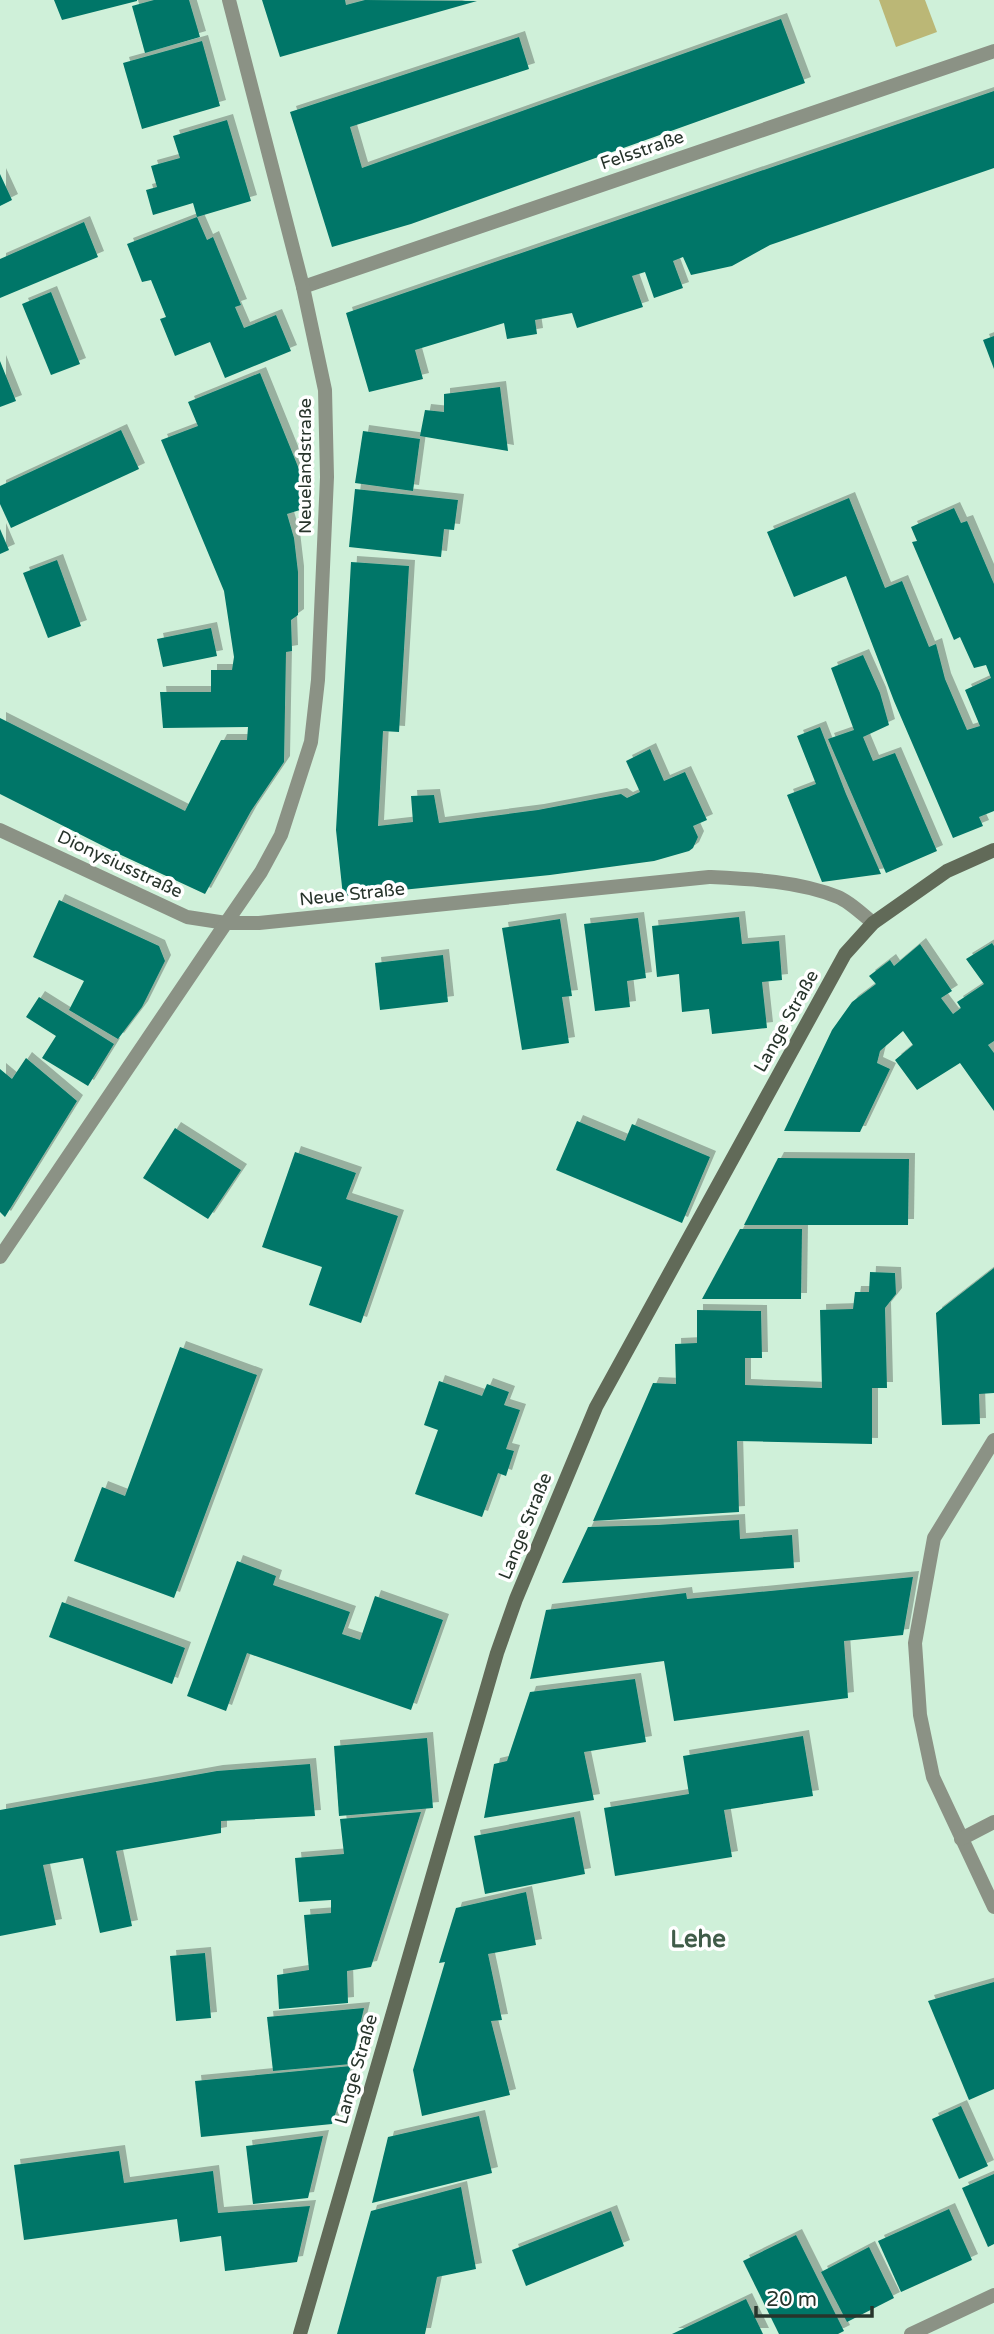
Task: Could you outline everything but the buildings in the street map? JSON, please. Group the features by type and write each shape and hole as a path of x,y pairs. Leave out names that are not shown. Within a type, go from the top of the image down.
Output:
{"street":[{"name":"Neuelandstraße","path":"226,923 261,872 281,835 311,742 318,680 327,477 325,390 303,287 229,0"},
{"name":"Felsstraße","path":"303,287 994,51"},
{"name":"Dionysiusstraße","path":"0,830 187,917 226,923"},
{"name":"Lange Straße","path":"300,2334 497,1653 561,1487 596,1407 845,954 873,923 947,870 994,850"},
{"name":"Neue Straße","path":"226,923 259,923 709,877 753,879 808,888 840,898 873,923"},
{"path":"0,1258 226,923"},
{"path":"994,1440 934,1538 915,1643 920,1715 933,1777 994,1907"},
{"path":"961,1839 994,1822"},
{"path":"911,2334 994,2295"}],"shaded area":[{"path":"879,0 925,0 937,32 896,47"}],"district":[{"name":"Lehe","path":"698,1939"}]}
